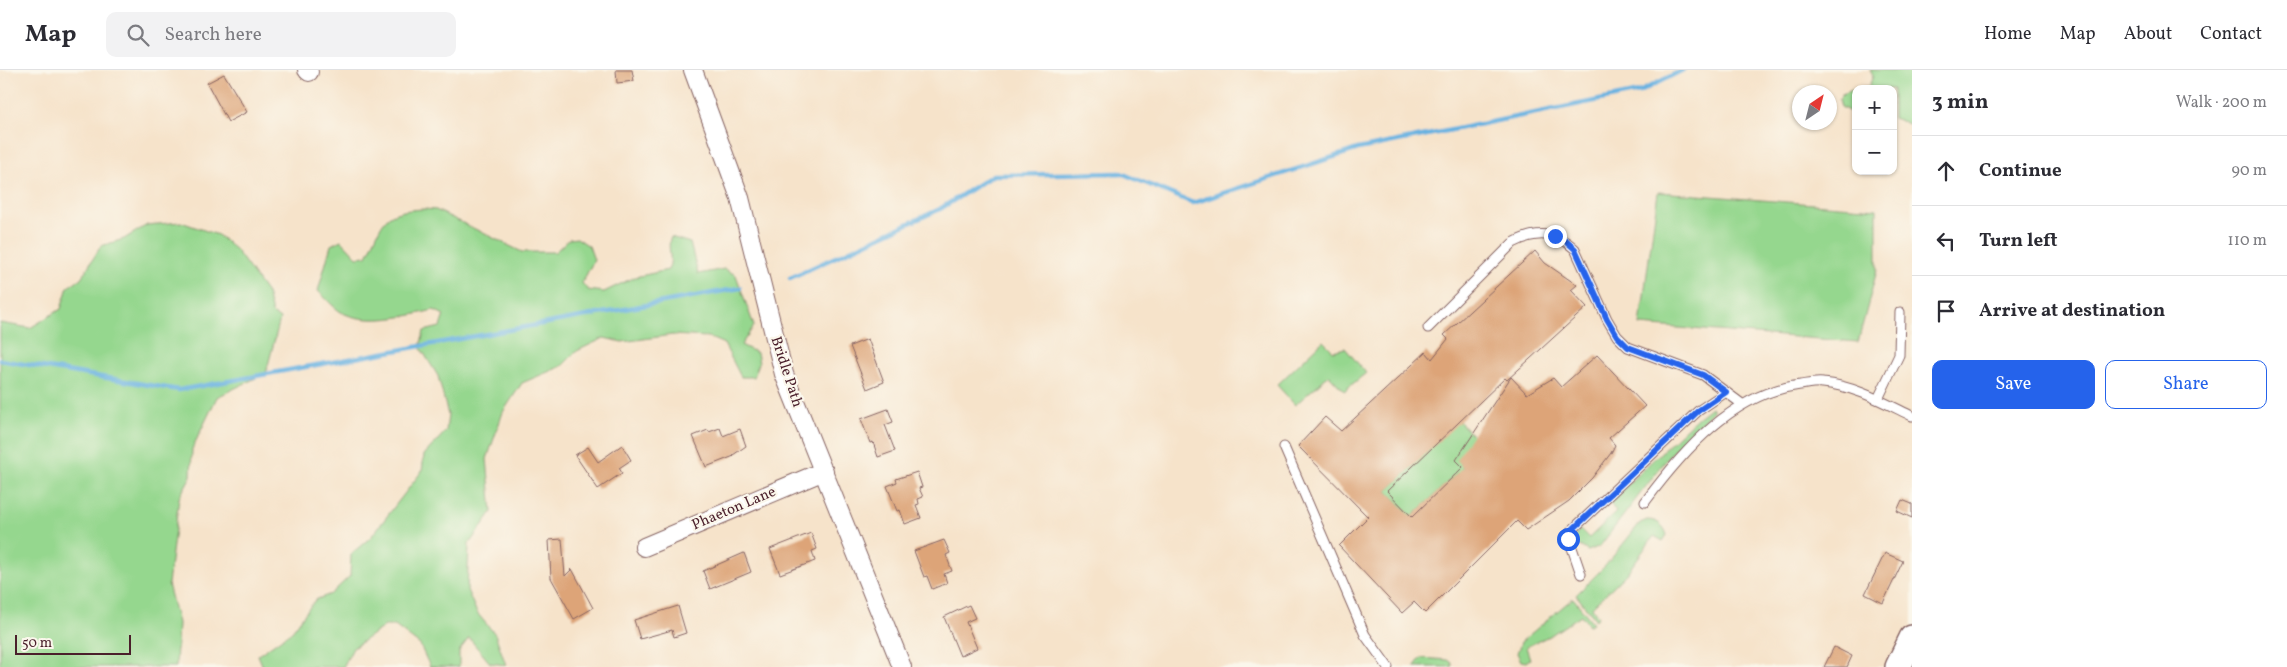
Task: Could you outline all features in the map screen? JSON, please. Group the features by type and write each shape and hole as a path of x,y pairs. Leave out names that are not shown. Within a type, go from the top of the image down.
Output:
{"main road":[{"path":"1898,667 1912,638"}],"street":[{"name":"Bridle Path","path":"693,70 740,198 784,374 902,667"},
{"name":"Phaeton Lane","path":"644,547 824,471"}],"lane":[{"path":"1428,328 1513,243 1530,234 1555,236 1566,241 1575,249 1607,319 1617,336 1628,347 1703,375 1742,404"},
{"path":"1878,400 1899,355 1900,312"},
{"path":"1645,502 1670,469 1714,426 1742,404 1787,386 1821,382 1855,389 1912,416"},
{"path":"1581,574 1568,539 1570,532 1698,411 1726,392"},
{"path":"1284,447 1365,635 1388,667"}],"green space":[{"path":"1870,70 1912,70 1912,125 1897,119 1897,85 1869,85 1873,76"},
{"path":"1852,90 1852,113 1841,107 1839,99 1842,94"},
{"path":"1658,192 1877,209 1877,270 1858,342 1640,325"},
{"path":"410,210 436,210 522,252 555,252 569,239 577,238 589,246 594,260 582,283 588,290 604,292 635,277 668,270 670,266 669,245 671,237 690,243 698,274 724,269 736,275 754,326 741,345 757,353 759,363 754,377 741,377 724,344 708,337 672,335 622,342 604,338 577,351 562,366 522,383 503,412 487,459 492,512 469,544 467,590 477,613 495,634 506,665 490,663 469,638 459,651 459,667 430,667 420,645 395,626 385,626 353,648 343,667 263,667 258,655 292,631 315,600 331,594 350,576 351,554 371,537 422,471 424,455 446,431 448,415 438,376 420,347 424,331 440,327 444,315 434,310 390,318 366,319 355,317 338,310 318,291 331,245 341,240 357,257 367,256 381,226 391,215"},
{"path":"181,222 218,235 236,250 267,293 272,313 280,319 266,373 217,397 192,449 191,476 179,498 168,584 178,623 176,667 0,667 0,323 30,328 61,309 68,287 81,278 101,246 124,239 147,225"},
{"path":"1323,341 1333,351 1345,348 1366,373 1344,391 1329,375 1295,405 1277,385"},
{"path":"1711,407 1713,411 1670,455 1600,546 1588,551 1578,545 1575,539 1577,532 1581,530 1589,538 1616,512 1610,503 1611,500"},
{"path":"1459,421 1473,436 1457,460 1463,467 1412,517 1387,491"},
{"path":"1647,520 1660,524 1667,535 1663,541 1654,536 1626,574 1592,607 1598,617 1596,620 1576,595 1606,565 1640,523"},
{"path":"1573,598 1593,623 1589,625 1581,615 1551,635 1526,647 1530,659 1526,662 1521,661 1517,653 1521,642"},
{"path":"1421,658 1448,660 1452,663 1452,667 1414,667"}],"building":[{"path":"616,70 632,70 634,81 617,83"},
{"path":"224,74 247,112 228,122 207,83"},
{"path":"1535,251 1545,263 1577,285 1571,290 1587,307 1507,380 1505,378 1387,491 1412,517 1463,467 1456,460 1511,377 1527,394 1553,378 1561,387 1597,355 1645,406 1609,438 1615,445 1611,453 1592,478 1569,501 1526,530 1517,521 1425,613 1414,602 1402,613 1339,546 1368,517 1298,446 1325,417 1341,431 1426,352 1432,359 1448,339 1444,335"},
{"path":"868,339 884,382 867,389 850,346"},
{"path":"888,409 893,422 885,425 895,451 878,457 873,442 870,443 861,419"},
{"path":"720,428 723,436 740,429 746,446 734,456 706,467 693,436"},
{"path":"622,445 631,460 619,468 622,473 598,489 575,455 588,447 598,462"},
{"path":"917,472 922,487 919,488 923,497 918,499 919,504 916,505 921,518 905,524 900,510 897,511 887,486 897,482 896,479"},
{"path":"1902,500 1912,504 1912,518 1897,511"},
{"path":"811,533 817,549 812,551 815,561 780,574 770,549"},
{"path":"562,539 565,576 572,569 593,608 574,619 551,578 549,540"},
{"path":"944,540 950,553 946,555 952,571 944,574 947,583 932,589 927,576 924,577 914,551"},
{"path":"744,553 751,572 710,589 703,571"},
{"path":"1885,553 1903,561 1883,603 1865,594"},
{"path":"969,605 975,618 966,622 977,648 960,656 944,617"},
{"path":"678,606 686,633 674,637 672,630 640,639 634,620"},
{"path":"1834,647 1852,656 1847,667 1824,667"}],"waterway":[{"path":"790,278 940,209 993,175 1121,173 1193,203 1358,149 1639,92 1683,70"},
{"path":"0,360 179,390 740,288"}],"route":[{"path":"1555,236 1566,241 1575,249 1607,319 1617,336 1628,347 1645,355 1682,366 1703,375 1726,392 1698,411 1570,532 1568,539"}]}
